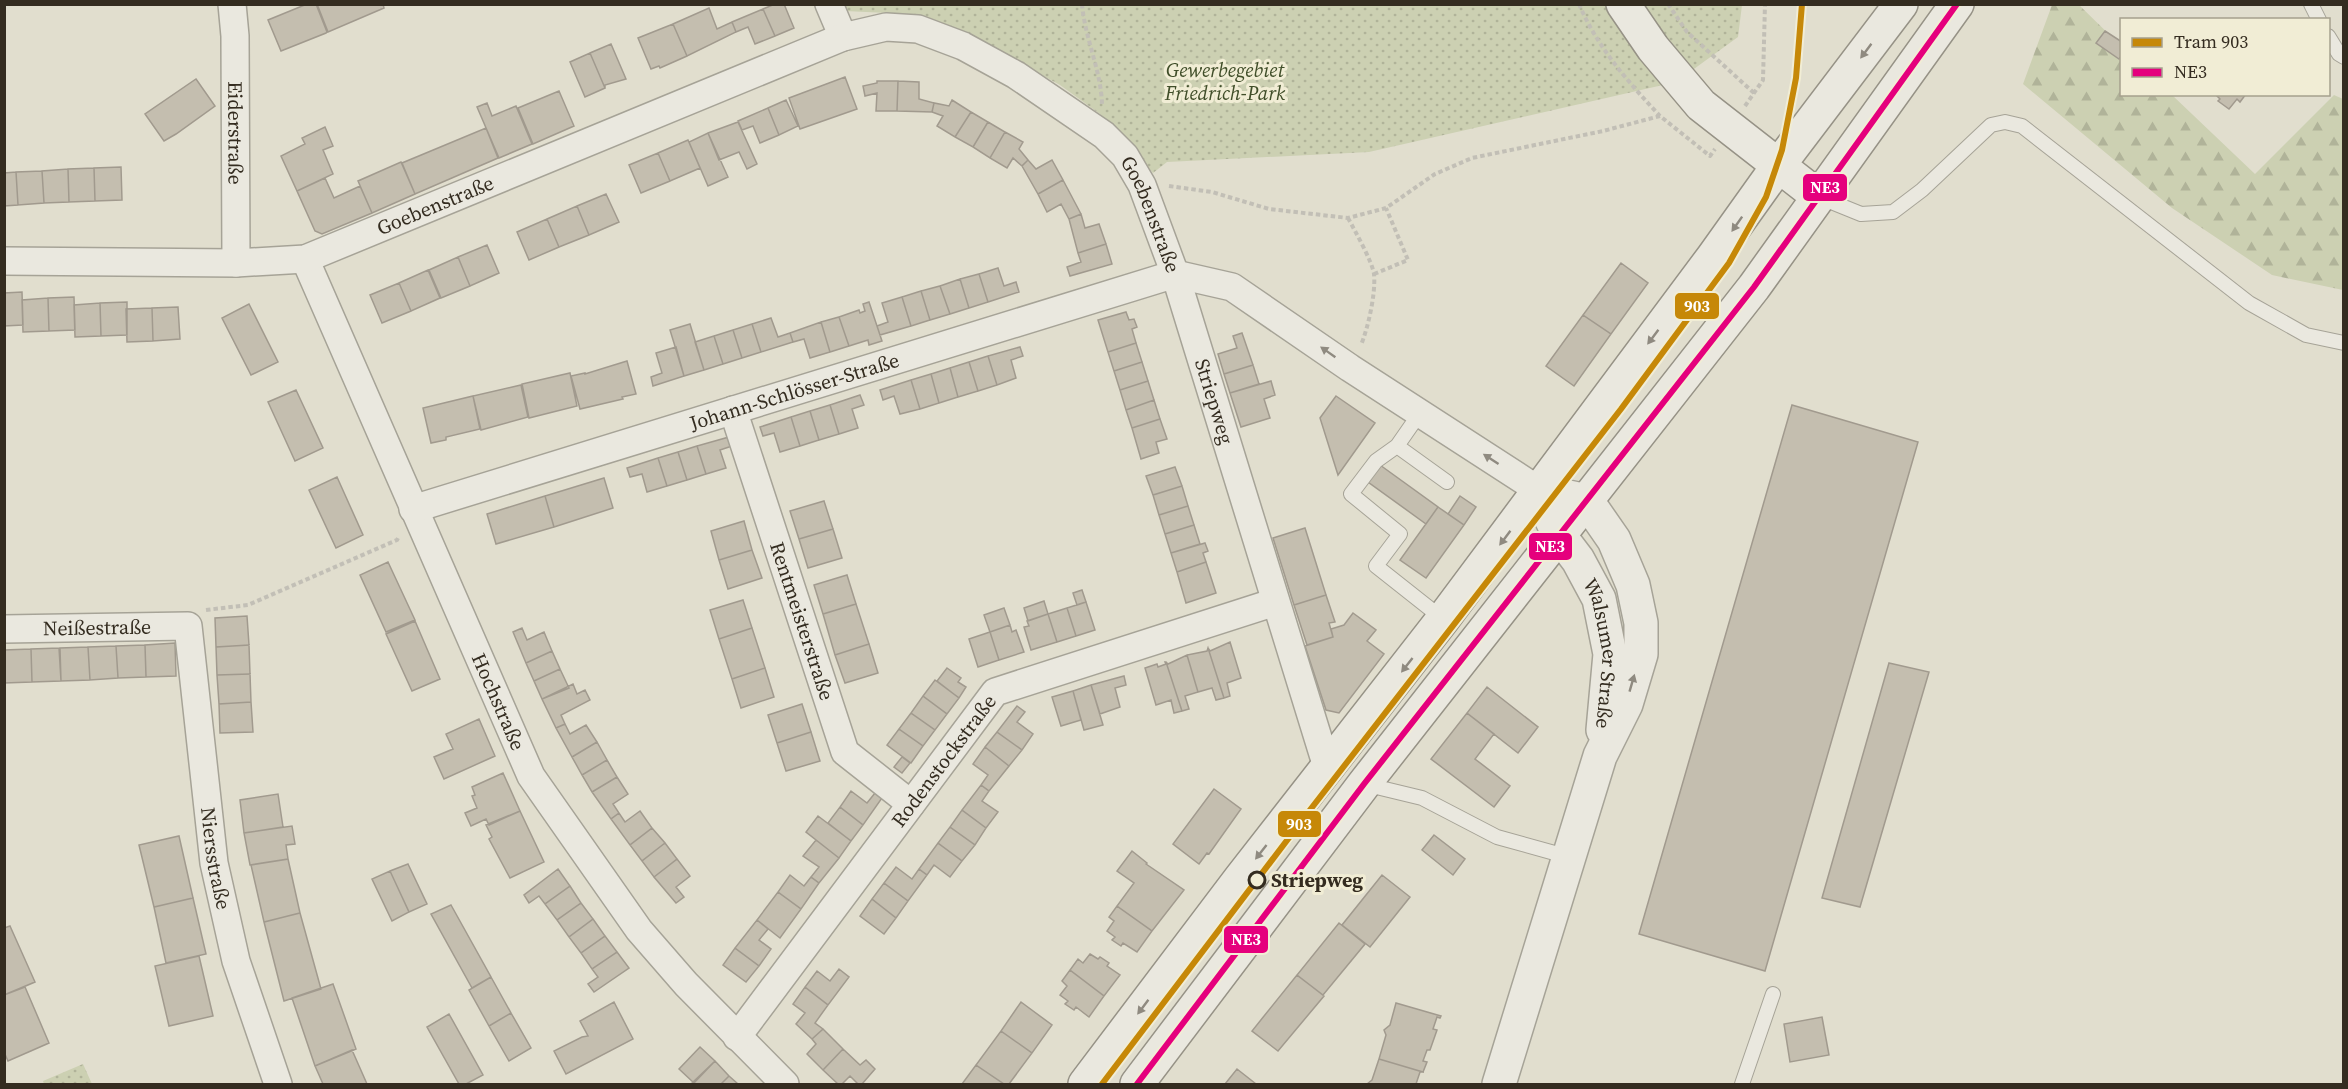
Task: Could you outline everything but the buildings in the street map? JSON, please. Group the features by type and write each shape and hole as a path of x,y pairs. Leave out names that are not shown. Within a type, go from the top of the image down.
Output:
{"main road":[{"path":"1623,4 1653,48 1701,105 1819,197"},
{"path":"1085,1084 1540,491 1778,166 1901,4"},
{"path":"1137,1084 1364,784 1754,287 1957,4"},
{"path":"1540,491 1587,501"},
{"name":"Walsumer Straße","path":"1540,491 1559,535 1578,560 1599,599 1610,654 1600,756"},
{"name":"Walsumer Straße","path":"1499,1084 1600,756 1626,704 1641,654 1641,623 1633,585 1614,540 1587,501"}],"street":[{"name":"Eiderstraße","path":"232,4 235,36 236,263"},
{"path":"829,4 843,37"},
{"name":"Goebenstraße","path":"4,261 236,263 305,259 843,37 886,27 918,29 963,46 1016,75 1104,135 1125,156 1142,185 1175,274 1232,287 1350,368 1540,491"},
{"name":"Hochstraße","path":"305,259 531,776 639,930 686,984 786,1084"},
{"name":"Johann-Schlösser-Straße","path":"413,509 1175,274"},
{"name":"Striepweg","path":"1175,274 1327,767"},
{"name":"Rentmeisterstraße","path":"733,410 845,752 911,804"},
{"name":"Rodenstockstraße","path":"737,1037 995,692 1275,603"},
{"name":"Neißestraße","path":"4,629 188,626"},
{"name":"Niersstraße","path":"188,626 214,863 236,961 278,1084"}],"lane":[{"path":"2311,4 2318,18"},
{"path":"2330,39 2343,57"},
{"path":"1819,197 1861,214 1893,212 1922,190 1991,126 2005,122 2022,126 2250,303 2306,335 2343,343"},
{"path":"1420,413 1397,446 1376,462 1351,494 1400,534 1376,566 1443,619"},
{"path":"1397,446 1448,482"},
{"path":"1364,784 1422,798 1497,837 1569,857"},
{"path":"1742,1084 1773,993"}],"path":[{"path":"1082,4 1083,23 1102,86 1104,135"},
{"path":"1579,4 1622,75 1659,116 1710,156 1763,80 1765,4"},
{"path":"1668,4 1687,32 1754,93"},
{"path":"1142,185 1212,192 1269,209 1348,218 1386,208 1435,174 1472,158 1603,131 1659,116"},
{"path":"1374,274 1408,260 1386,208"},
{"path":"1348,218 1374,274 1365,336 1350,368"},
{"path":"188,626 205,610 248,604 397,540 413,509"}],"green space":[{"path":"2078,4 2120,45 2120,96 2173,96 2255,174 2334,95 2343,99 2343,290 2272,275 2172,208 2023,84 2052,5"},
{"name":"Gewerbegebiet Friedrich-Park","path":"843,5 1742,5 1738,37 1676,82 1369,152 1167,162 1153,173 1100,114 1060,85 962,31 908,14 845,11"},
{"path":"83,1064 92,1084 44,1084 43,1081"}],"tram line":[{"name":"903","path":"1102,1084 1310,810 1621,409 1729,263 1766,197 1782,150 1796,78 1802,4"}],"transit line":[{"name":"NE3","path":"1137,1084 1364,784 1754,287 1957,4"}],"place":[{"name":"Striepweg","path":"1257,880"}]}
